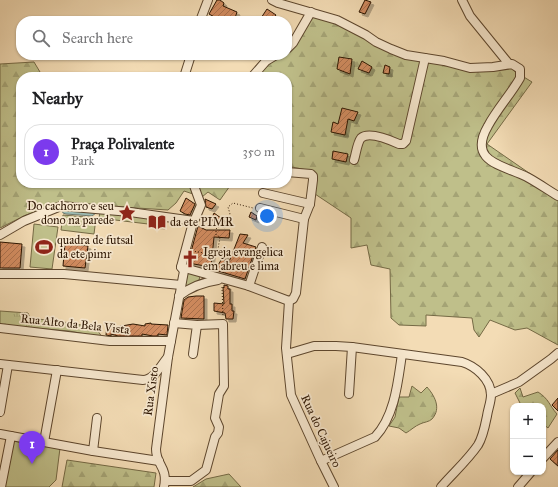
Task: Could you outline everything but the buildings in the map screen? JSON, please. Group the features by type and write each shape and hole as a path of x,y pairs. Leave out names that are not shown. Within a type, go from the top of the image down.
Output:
{"street":[{"path":"202,16 208,0"},
{"path":"272,0 337,20 391,49 406,55 444,61 470,68 493,67 508,64 516,66 520,69 520,78 487,126 482,139 481,147 485,155 495,164 527,177 558,196"},
{"path":"462,0 470,16 508,64"},
{"path":"292,45 311,12"},
{"path":"354,160 360,139 366,136 372,135 399,144 406,141 425,58"},
{"path":"186,72 189,60"},
{"path":"256,72 268,60"},
{"name":"Rua do Cajueiro","path":"292,172 311,174 313,176 310,204 304,219 296,292 289,301 286,348 287,368 291,395 334,487"},
{"path":"168,357 184,271 181,267 193,223 201,205 195,188"},
{"path":"263,193 310,204"},
{"path":"0,235 24,221 61,206 130,212 193,223"},
{"path":"260,208 304,219"},
{"path":"249,286 262,247"},
{"path":"181,267 223,282"},
{"path":"0,274 64,274 181,285"},
{"path":"179,296 206,281 249,286 289,301"},
{"path":"0,434 93,451 158,457 165,473 164,484 191,481 207,469 215,437 218,433 219,427 215,418 219,394 224,386 223,324 197,325 174,323"},
{"path":"193,354 197,325"},
{"name":"Rua Alto da Bela Vista","path":"0,328 110,341 171,341"},
{"path":"287,354 314,346 352,346 462,362 471,365 487,382 491,394 485,429 479,444 470,456 441,487"},
{"path":"349,394 352,346"},
{"path":"491,394 519,382 551,359 558,352"},
{"path":"321,461 375,437 380,432 390,412 402,354"},
{"name":"Rua Xisto","path":"57,370 148,380 168,357"},
{"name":"Rua Xisto","path":"158,457 168,357"},
{"path":"0,412 4,364 57,370 44,442"},
{"path":"93,451 97,418"},
{"path":"1,485 11,436"},
{"path":"546,455 558,442"},
{"path":"518,487 528,475"}],"path":[{"path":"186,250 217,255 220,237 216,235 216,229 223,226 228,220 230,214 228,208 233,203 260,208"},
{"path":"223,282 223,324"}],"green space":[{"path":"310,15 339,24 389,52 466,68 511,64 514,71 532,82 487,144 558,193 558,345 527,328 515,330 490,320 479,337 474,330 472,318 426,315 426,326 399,325 391,318 390,269 371,265 367,245 351,248 351,218 315,194 312,171 292,167 292,72 262,72 274,60 292,60 292,49 296,46"},
{"path":"34,62 40,72 16,72 16,188 228,188 220,200 208,192 202,197 184,191 176,203 168,210 61,203 26,215 0,228 0,64"},
{"path":"100,212 148,217 148,224 99,218"},
{"path":"63,215 96,218 94,234 61,230"},
{"name":"quadra de futsal da ete pimr","path":"34,224 58,227 52,269 30,267"},
{"path":"186,270 200,275 199,281 183,288"},
{"path":"0,311 28,313 30,318 96,328 102,337 69,331 0,325"},
{"path":"412,386 421,393 427,387 437,406 435,415 431,420 418,425 406,433 399,428 389,426 395,417 399,397 409,397"},
{"path":"520,388 523,397 538,392 547,400 557,414 548,428 546,426 546,403 520,403 515,393"},
{"path":"12,441 60,448 56,480 49,487 3,487"},
{"path":"67,460 156,473 154,487 62,487"},
{"path":"229,474 241,487 193,487 206,479"}],"water":[{"path":"62,210 96,211 96,213 92,216 66,214 63,213"}],"place":[{"name":"Do cachorro e seu dono na parede","path":"127,213"},
{"name":"da ete PIMR","path":"157,222"},
{"name":"quadra de futsal da ete pimr","path":"44,247"},
{"name":"Igreja evangelica em abreu e lima","path":"190,259"},
{"name":"Praça Polivalente","path":"32,464"}]}
